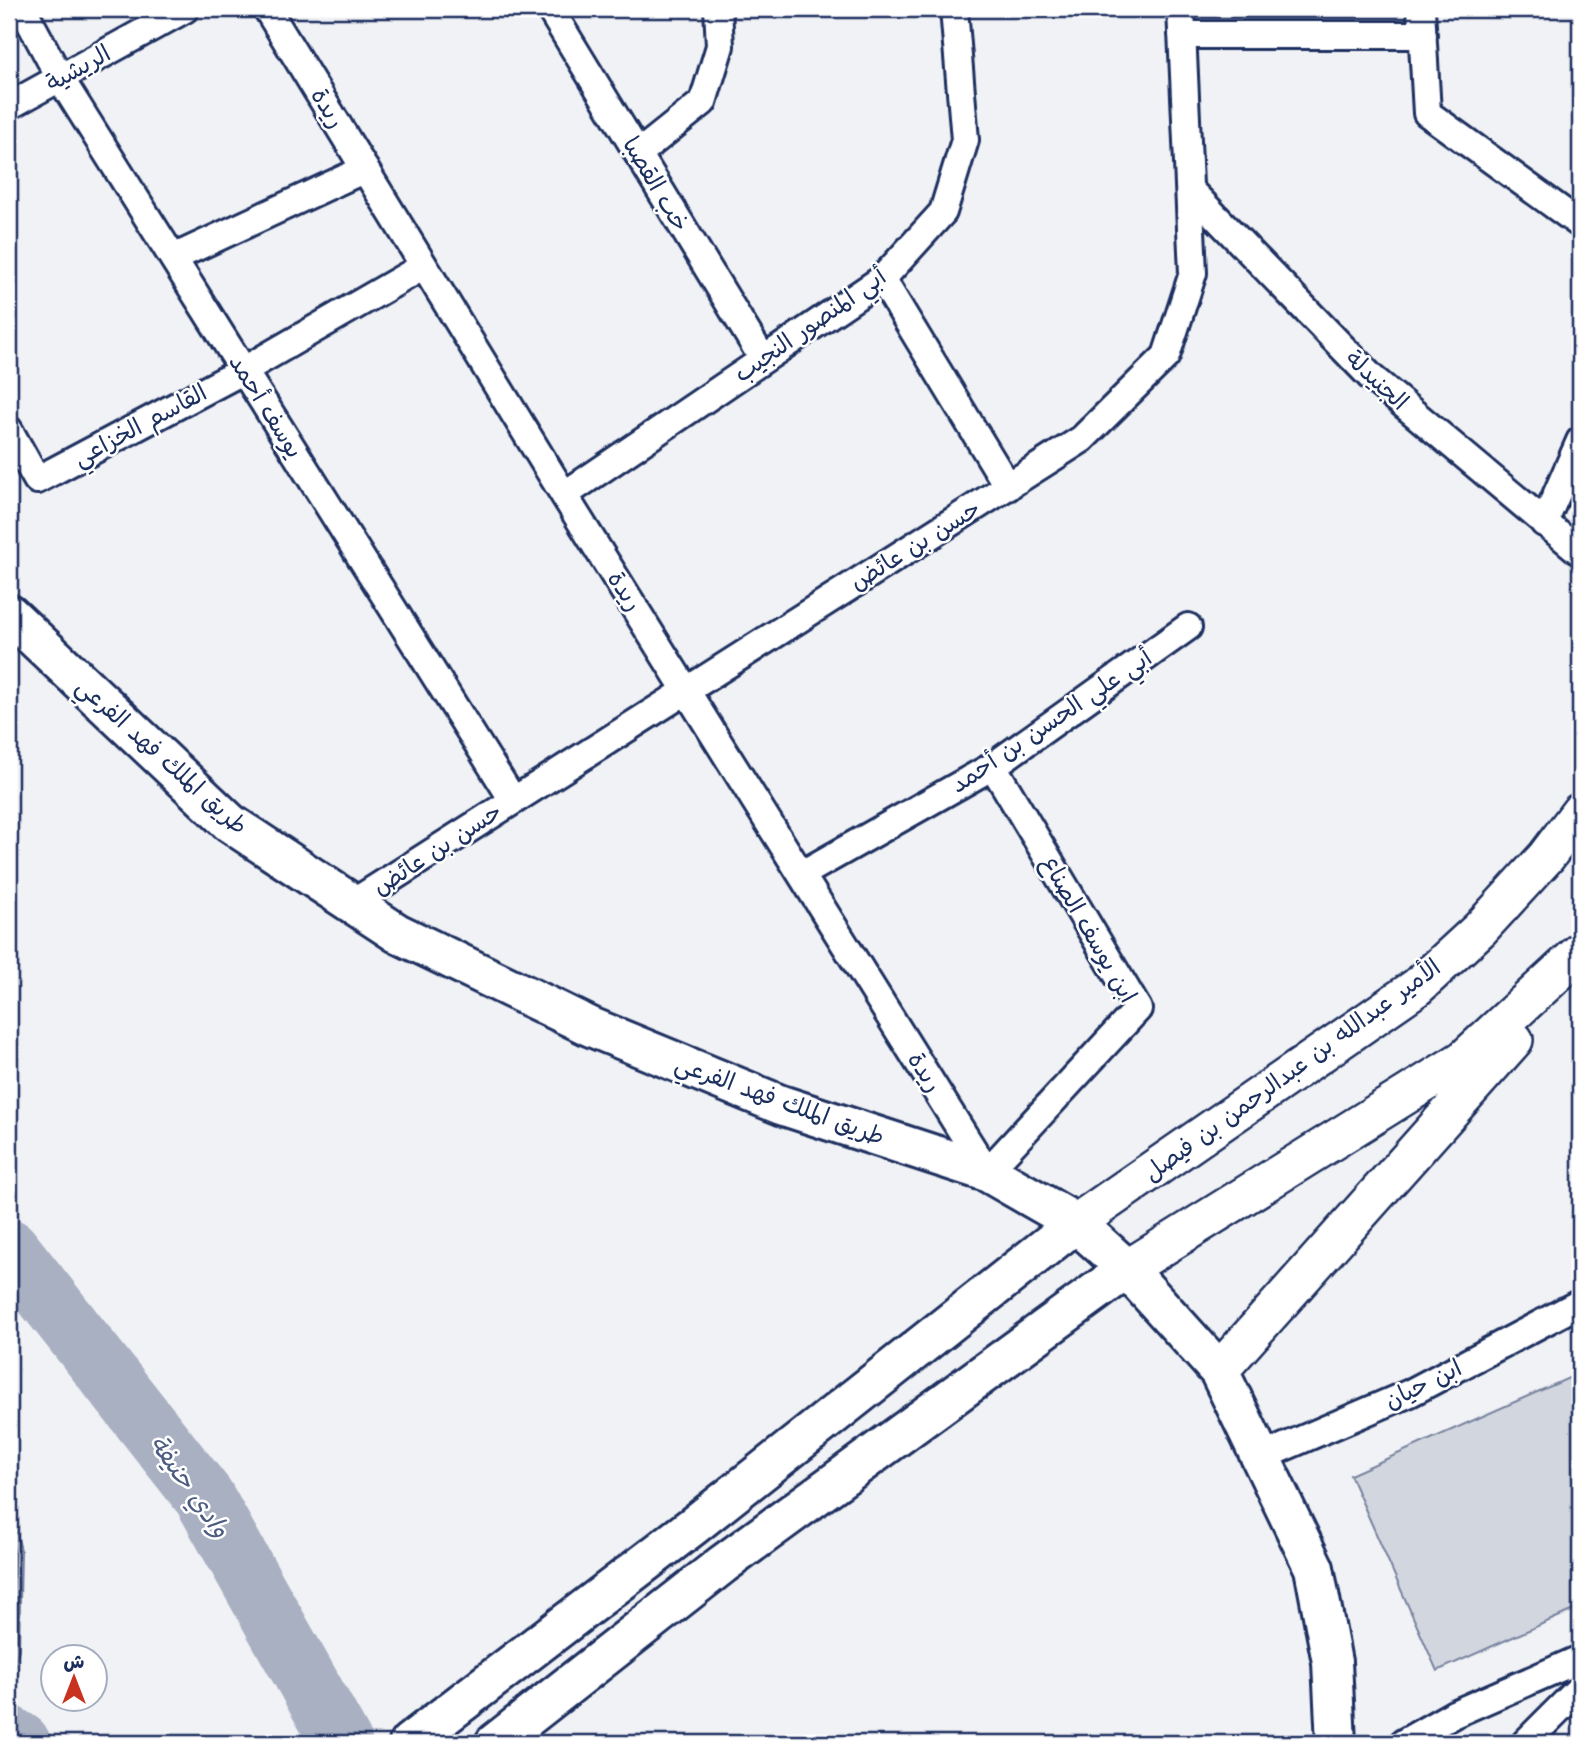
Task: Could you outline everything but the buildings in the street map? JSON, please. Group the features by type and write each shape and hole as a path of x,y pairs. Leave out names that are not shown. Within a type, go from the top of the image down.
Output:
{"main road":[{"name":"طريق الملك فهد الفرعي","path":"9,614 230,822 397,933 591,1027 781,1105 987,1172 1076,1223 1127,1269 1219,1371 1314,1568 1332,1662 1336,1743"},
{"name":"الأمير عبدالله بن عبدالرحمن بن فيصل","path":"1076,1223 1417,986 1480,929 1546,857 1580,812"},
{"path":"495,1743 723,1564 1127,1269 1464,1059 1580,952"},
{"path":"1219,1371 1580,966"},
{"path":"409,1743 694,1526 1076,1223"}],"street":[{"name":"يوسف أحمد","path":"23,9 60,78 513,800"},
{"name":"الريشية","path":"9,106 185,9"},
{"name":"ريدة","path":"267,9 564,495 987,1172"},
{"name":"خب القصبا","path":"550,9 763,359"},
{"path":"638,154 703,102 720,46 718,9"},
{"name":"أبي المنصور النجيب","path":"564,495 882,279 943,212 965,140 954,9"},
{"name":"حسن بن عائض","path":"351,904 1082,439 1166,356 1193,273 1181,9"},
{"path":"1421,9 1427,113 1580,224"},
{"path":"1182,35 1423,35"},
{"path":"173,258 365,169"},
{"name":"الجنيدلة","path":"1189,190 1372,378 1580,552"},
{"name":"القاسم الخزاعي","path":"9,430 37,480 244,370 424,266"},
{"path":"882,279 1008,486"},
{"path":"1544,523 1580,441"},
{"name":"أبي علي الحسن بن أحمد","path":"802,874 993,766 1188,627"},
{"name":"ابن يوسف الصناع","path":"987,1172 1138,1009 993,766"},
{"name":"ابن حيان","path":"1261,1457 1410,1393 1580,1303"},
{"path":"1403,1743 1454,1714 1580,1659"},
{"path":"1525,1743 1580,1688"}],"shaded area":[{"path":"1580,1373 1580,1607 1437,1671 1350,1475"}],"water":[{"path":"9,1506 21,1550 19,1649 9,1684"}],"waterway":[{"name":"وادي حنيفة","path":"9,1249 204,1497 342,1743"},
{"path":"9,1736 20,1743"}]}
